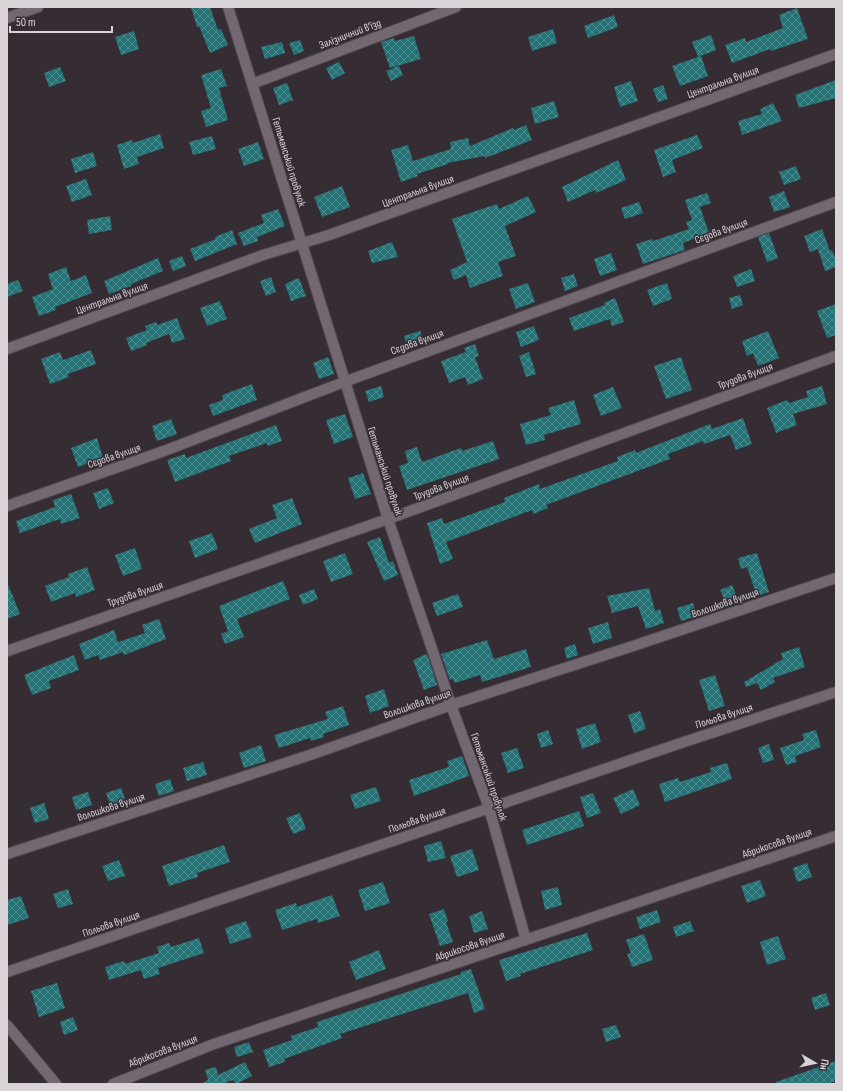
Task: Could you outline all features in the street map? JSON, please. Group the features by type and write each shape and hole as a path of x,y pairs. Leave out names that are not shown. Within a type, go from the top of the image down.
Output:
{"street":[{"path":"7,18 38,7"},
{"name":"Гетьманський провулок","path":"228,7 388,519 451,705 489,808 526,940"},
{"name":"Залізничний в’їзд","path":"252,84 456,7"},
{"name":"Центральна вулиця","path":"7,349 256,258 302,244 836,54"},
{"name":"Сєдова вулиця","path":"7,506 164,451 344,382 836,202"},
{"name":"Трудова вулиця","path":"7,651 388,519 836,356"},
{"name":"Волошкова вулиця","path":"7,854 310,755 451,705 634,646 836,578"},
{"name":"Польова вулиця","path":"7,972 836,692"},
{"name":"Абрикосова вулиця","path":"113,1084 214,1044 836,836"},
{"path":"7,1026 56,1084"}],"building":[{"path":"191,7 210,7 218,30 221,29 228,45 210,53 199,26 197,27"},
{"path":"797,8 808,39 771,51 770,49 732,63 725,45 745,38 746,42 783,28 779,15"},
{"path":"614,15 618,27 588,38 584,26"},
{"path":"553,29 557,43 532,51 528,37"},
{"path":"134,31 139,49 121,55 115,37"},
{"path":"711,35 716,50 698,57 692,42"},
{"path":"414,36 421,59 390,68 381,42 394,38 395,41"},
{"path":"300,40 304,51 294,55 289,43"},
{"path":"282,42 285,53 265,59 261,47"},
{"path":"701,56 708,76 680,86 672,66"},
{"path":"339,62 345,73 332,80 326,68"},
{"path":"399,66 403,75 391,81 386,71"},
{"path":"60,67 66,81 49,87 44,73"},
{"path":"221,69 227,86 219,88 228,120 206,127 201,111 211,108 201,75"},
{"path":"836,80 836,98 799,108 795,95"},
{"path":"631,81 638,101 620,107 614,87"},
{"path":"287,83 293,100 279,105 273,88"},
{"path":"663,85 668,99 658,102 653,89"},
{"path":"554,101 559,117 535,124 531,108"},
{"path":"773,103 782,121 742,135 738,121 762,114 760,109"},
{"path":"526,125 532,140 485,158 485,156 447,163 448,164 417,174 418,176 401,182 391,150 408,145 413,161 451,149 450,142 468,138 470,146 513,128 514,130"},
{"path":"160,134 164,148 137,157 139,164 124,169 117,145 132,140 133,143"},
{"path":"697,135 703,148 672,160 676,172 663,177 654,150"},
{"path":"212,136 216,149 193,155 189,142"},
{"path":"258,142 264,159 244,166 238,149"},
{"path":"93,152 97,166 75,173 71,159"},
{"path":"618,160 626,180 596,193 595,190 568,202 562,187"},
{"path":"796,166 801,179 784,185 779,172"},
{"path":"86,179 92,195 72,202 66,186"},
{"path":"342,186 350,207 322,217 314,197"},
{"path":"784,191 790,207 774,212 769,197"},
{"path":"707,193 711,203 700,207 709,233 683,243 685,250 643,264 636,244 652,239 653,241 689,229 686,222 692,220 685,200"},
{"path":"528,196 536,212 505,226 516,256 498,262 503,276 470,288 466,275 454,280 450,270 467,262 452,219 497,204 499,209"},
{"path":"639,202 643,213 625,219 621,208"},
{"path":"278,209 285,226 257,237 258,241 244,246 238,233 264,223 261,215"},
{"path":"110,216 112,230 89,234 87,220"},
{"path":"822,229 830,251 832,250 836,260 836,267 825,271 818,249 810,252 804,236"},
{"path":"232,230 237,244 195,261 190,249 216,239 215,237"},
{"path":"769,233 778,258 767,262 758,237"},
{"path":"392,242 398,257 372,263 368,251"},
{"path":"611,253 617,270 600,276 594,259"},
{"path":"182,256 186,266 173,271 169,261"},
{"path":"158,258 163,271 131,284 131,286 109,294 104,281"},
{"path":"66,267 71,281 86,275 92,293 55,307 56,310 39,316 32,297 53,289 48,274"},
{"path":"751,269 755,281 737,287 733,276"},
{"path":"574,274 578,286 565,291 561,278"},
{"path":"271,277 276,292 266,296 260,281"},
{"path":"299,278 306,296 291,301 285,284"},
{"path":"18,280 23,291 7,297 7,284"},
{"path":"528,283 535,302 516,309 509,289"},
{"path":"667,283 672,299 653,306 647,290"},
{"path":"740,295 743,305 732,309 729,298"},
{"path":"615,298 624,322 612,326 610,319 574,331 569,318 605,305 604,303"},
{"path":"220,301 227,319 207,326 200,308"},
{"path":"836,304 836,335 827,338 817,311"},
{"path":"177,318 185,339 172,343 169,334 131,351 126,338 147,330 145,326 156,322 157,325"},
{"path":"534,326 539,340 521,347 516,332"},
{"path":"420,331 425,343 408,348 404,336"},
{"path":"768,331 779,358 758,366 753,353 747,356 742,341"},
{"path":"475,344 479,356 475,357 483,379 468,385 465,377 449,383 441,361 466,352 464,348"},
{"path":"91,350 96,364 68,374 69,377 50,384 41,359 60,352 63,360"},
{"path":"529,352 536,374 526,377 519,356"},
{"path":"328,357 334,374 319,379 313,363"},
{"path":"681,357 692,390 666,399 654,366"},
{"path":"252,384 257,400 213,416 209,405 223,400 222,395"},
{"path":"381,386 384,397 369,402 365,391"},
{"path":"822,386 827,404 793,414 797,425 776,433 767,408 787,400 789,403 808,397 806,391"},
{"path":"613,387 622,408 601,416 593,395"},
{"path":"574,400 581,424 544,435 545,440 526,445 520,424 551,415 548,408"},
{"path":"345,414 353,437 334,444 326,420"},
{"path":"743,418 752,444 736,450 730,435 704,444 703,441 668,454 670,459 546,505 548,508 533,514 532,510 446,542 453,559 440,564 427,523 442,518 444,524 505,502 504,498 539,484 540,489 618,461 617,457 635,450 636,453 710,424 712,429"},
{"path":"171,419 177,434 157,441 152,426"},
{"path":"276,425 282,441 268,446 267,443 229,456 231,461 175,482 167,460 185,454 186,458"},
{"path":"97,438 103,458 78,467 71,448"},
{"path":"493,441 499,459 407,490 399,466 408,463 405,451 417,447 422,462 461,448 462,451"},
{"path":"363,473 371,494 355,499 348,478"},
{"path":"108,488 114,503 99,509 93,493"},
{"path":"71,494 80,518 61,524 60,519 20,533 16,521 55,507 53,500"},
{"path":"292,498 302,524 255,543 249,529 277,518 272,505"},
{"path":"212,533 218,549 195,558 189,541"},
{"path":"380,537 389,563 393,561 398,575 384,581 367,542"},
{"path":"135,548 142,569 123,576 115,555"},
{"path":"345,553 353,574 331,582 323,561"},
{"path":"757,553 769,592 757,596 747,567 741,569 738,558"},
{"path":"87,567 95,590 76,597 75,593 51,602 45,586 69,577 68,574"},
{"path":"283,581 290,599 237,619 244,637 225,644 221,634 228,631 219,606"},
{"path":"7,582 20,614 7,619"},
{"path":"732,585 739,602 728,607 720,590"},
{"path":"649,588 655,611 660,609 664,623 646,629 638,606 612,613 607,596"},
{"path":"314,589 318,599 303,605 299,595"},
{"path":"458,594 463,607 437,616 432,603"},
{"path":"693,603 697,616 681,621 677,608"},
{"path":"159,619 166,639 124,655 123,652 100,660 98,655 85,660 79,644 114,630 118,642 145,633 142,625"},
{"path":"608,622 612,638 593,644 588,628"},
{"path":"487,640 494,659 526,649 531,667 482,682 480,675 455,683 453,679 450,680 441,654"},
{"path":"575,644 578,655 567,659 564,648"},
{"path":"799,647 805,667 773,678 775,682 761,690 757,683 746,687 744,682 783,659 781,653"},
{"path":"427,654 437,685 424,690 413,660"},
{"path":"74,655 79,670 49,681 51,688 32,695 24,675"},
{"path":"715,675 725,706 709,711 699,680"},
{"path":"384,689 389,706 370,713 365,696"},
{"path":"343,706 349,725 323,734 324,737 311,741 310,738 279,748 274,735 328,719 325,712"},
{"path":"640,711 646,729 634,733 628,715"},
{"path":"595,723 601,742 582,749 576,729"},
{"path":"548,730 553,744 541,748 537,734"},
{"path":"816,730 821,747 795,756 797,762 786,765 780,748 804,740 802,734"},
{"path":"769,744 774,760 763,763 758,748"},
{"path":"261,745 266,761 244,768 239,753"},
{"path":"517,748 524,768 508,773 501,753"},
{"path":"462,756 469,776 414,796 409,780 449,767 447,761"},
{"path":"203,762 207,775 187,781 183,768"},
{"path":"727,763 732,779 665,802 659,784 678,778 680,782 711,772 710,768"},
{"path":"170,779 174,791 159,796 155,784"},
{"path":"376,787 381,801 355,809 350,795"},
{"path":"121,788 126,802 111,807 106,793"},
{"path":"633,789 640,805 621,814 613,798"},
{"path":"88,792 92,805 76,810 72,797"},
{"path":"593,793 601,813 587,818 580,797"},
{"path":"44,803 49,819 35,823 30,808"},
{"path":"579,811 584,826 527,845 522,830"},
{"path":"300,813 306,829 293,834 286,818"},
{"path":"441,841 446,858 428,862 424,846"},
{"path":"224,845 230,862 197,873 198,877 169,886 162,866"},
{"path":"472,849 479,870 457,877 450,856"},
{"path":"119,860 125,876 108,881 102,866"},
{"path":"807,863 812,877 797,882 793,868"},
{"path":"760,880 766,896 747,903 741,886"},
{"path":"383,882 390,903 365,911 358,890"},
{"path":"558,887 562,905 545,910 541,891"},
{"path":"68,889 73,904 58,908 53,894"},
{"path":"332,895 340,916 318,923 317,919 282,930 275,910 296,903 297,907"},
{"path":"21,896 29,918 7,925 7,900"},
{"path":"444,909 448,921 446,922 453,942 440,946 429,914"},
{"path":"657,910 661,922 640,929 636,917"},
{"path":"482,911 488,929 474,933 469,916"},
{"path":"246,921 252,937 230,944 225,928"},
{"path":"690,921 694,931 676,937 673,927"},
{"path":"587,933 593,950 520,974 521,976 506,981 499,960"},
{"path":"644,934 653,960 632,967 627,954 631,953 626,940"},
{"path":"778,936 786,959 767,965 760,942"},
{"path":"199,938 204,953 158,968 160,974 144,979 141,970 109,980 105,967 124,961 125,964 159,953 157,947 169,943 171,947"},
{"path":"379,950 386,969 356,980 349,962"},
{"path":"471,969 485,1009 474,1013 468,993 340,1034 342,1038 284,1059 285,1062 269,1067 263,1050 292,1040 291,1036 318,1027 317,1022 461,974 461,972"},
{"path":"57,983 65,1008 39,1017 31,991"},
{"path":"826,993 830,1005 815,1010 811,998"},
{"path":"73,1017 78,1030 64,1035 60,1022"},
{"path":"616,1025 621,1037 606,1042 602,1029"},
{"path":"249,1042 253,1052 237,1057 234,1047"},
{"path":"836,1061 836,1081 828,1084 776,1084 776,1082"},
{"path":"245,1062 252,1076 236,1084 233,1080 222,1084 203,1083 208,1080 205,1070 216,1067 218,1075"}]}
